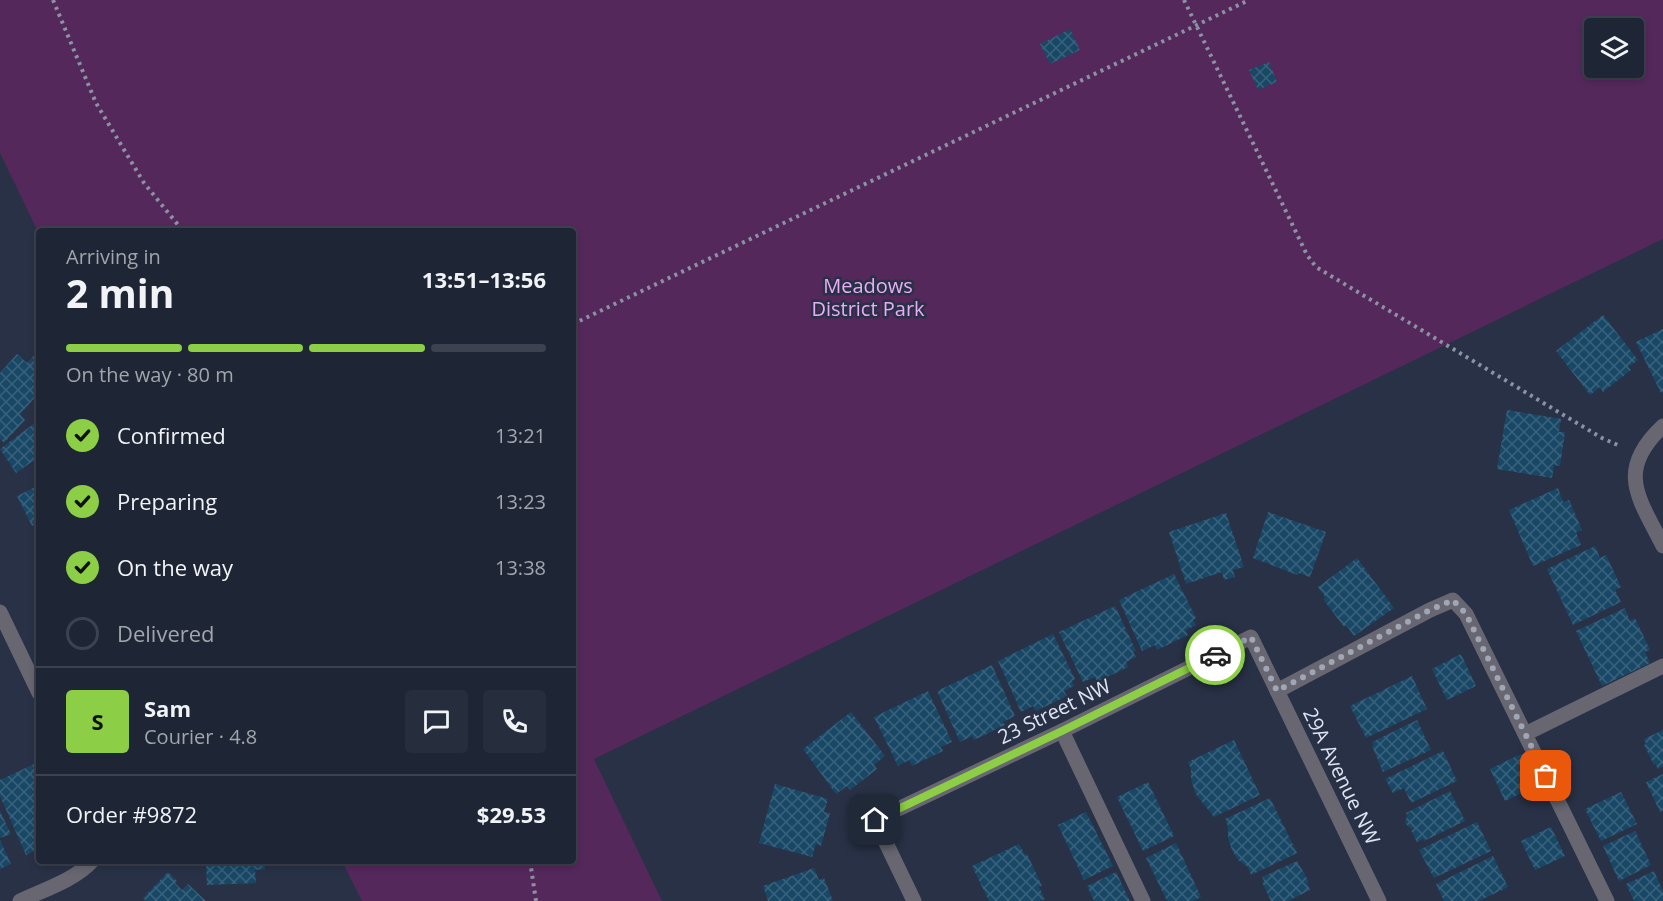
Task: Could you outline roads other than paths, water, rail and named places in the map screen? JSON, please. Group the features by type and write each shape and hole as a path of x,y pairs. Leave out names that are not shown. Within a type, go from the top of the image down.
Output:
{"street":[{"path":"1663,426 1650,438 1640,454 1634,474 1635,489 1663,546"},
{"path":"1277,691 1453,600 1466,614 1607,901"},
{"path":"0,612 36,687"},
{"name":"29A Avenue NW","path":"1251,637 1379,901"},
{"name":"23 Street NW","path":"914,901 875,820 1062,731 1251,637"},
{"path":"1525,734 1663,666"},
{"path":"1062,731 1143,901"},
{"path":"20,901 79,872 88,864"}],"park label":[{"name":"Meadows District Park","path":"868,296"}]}
